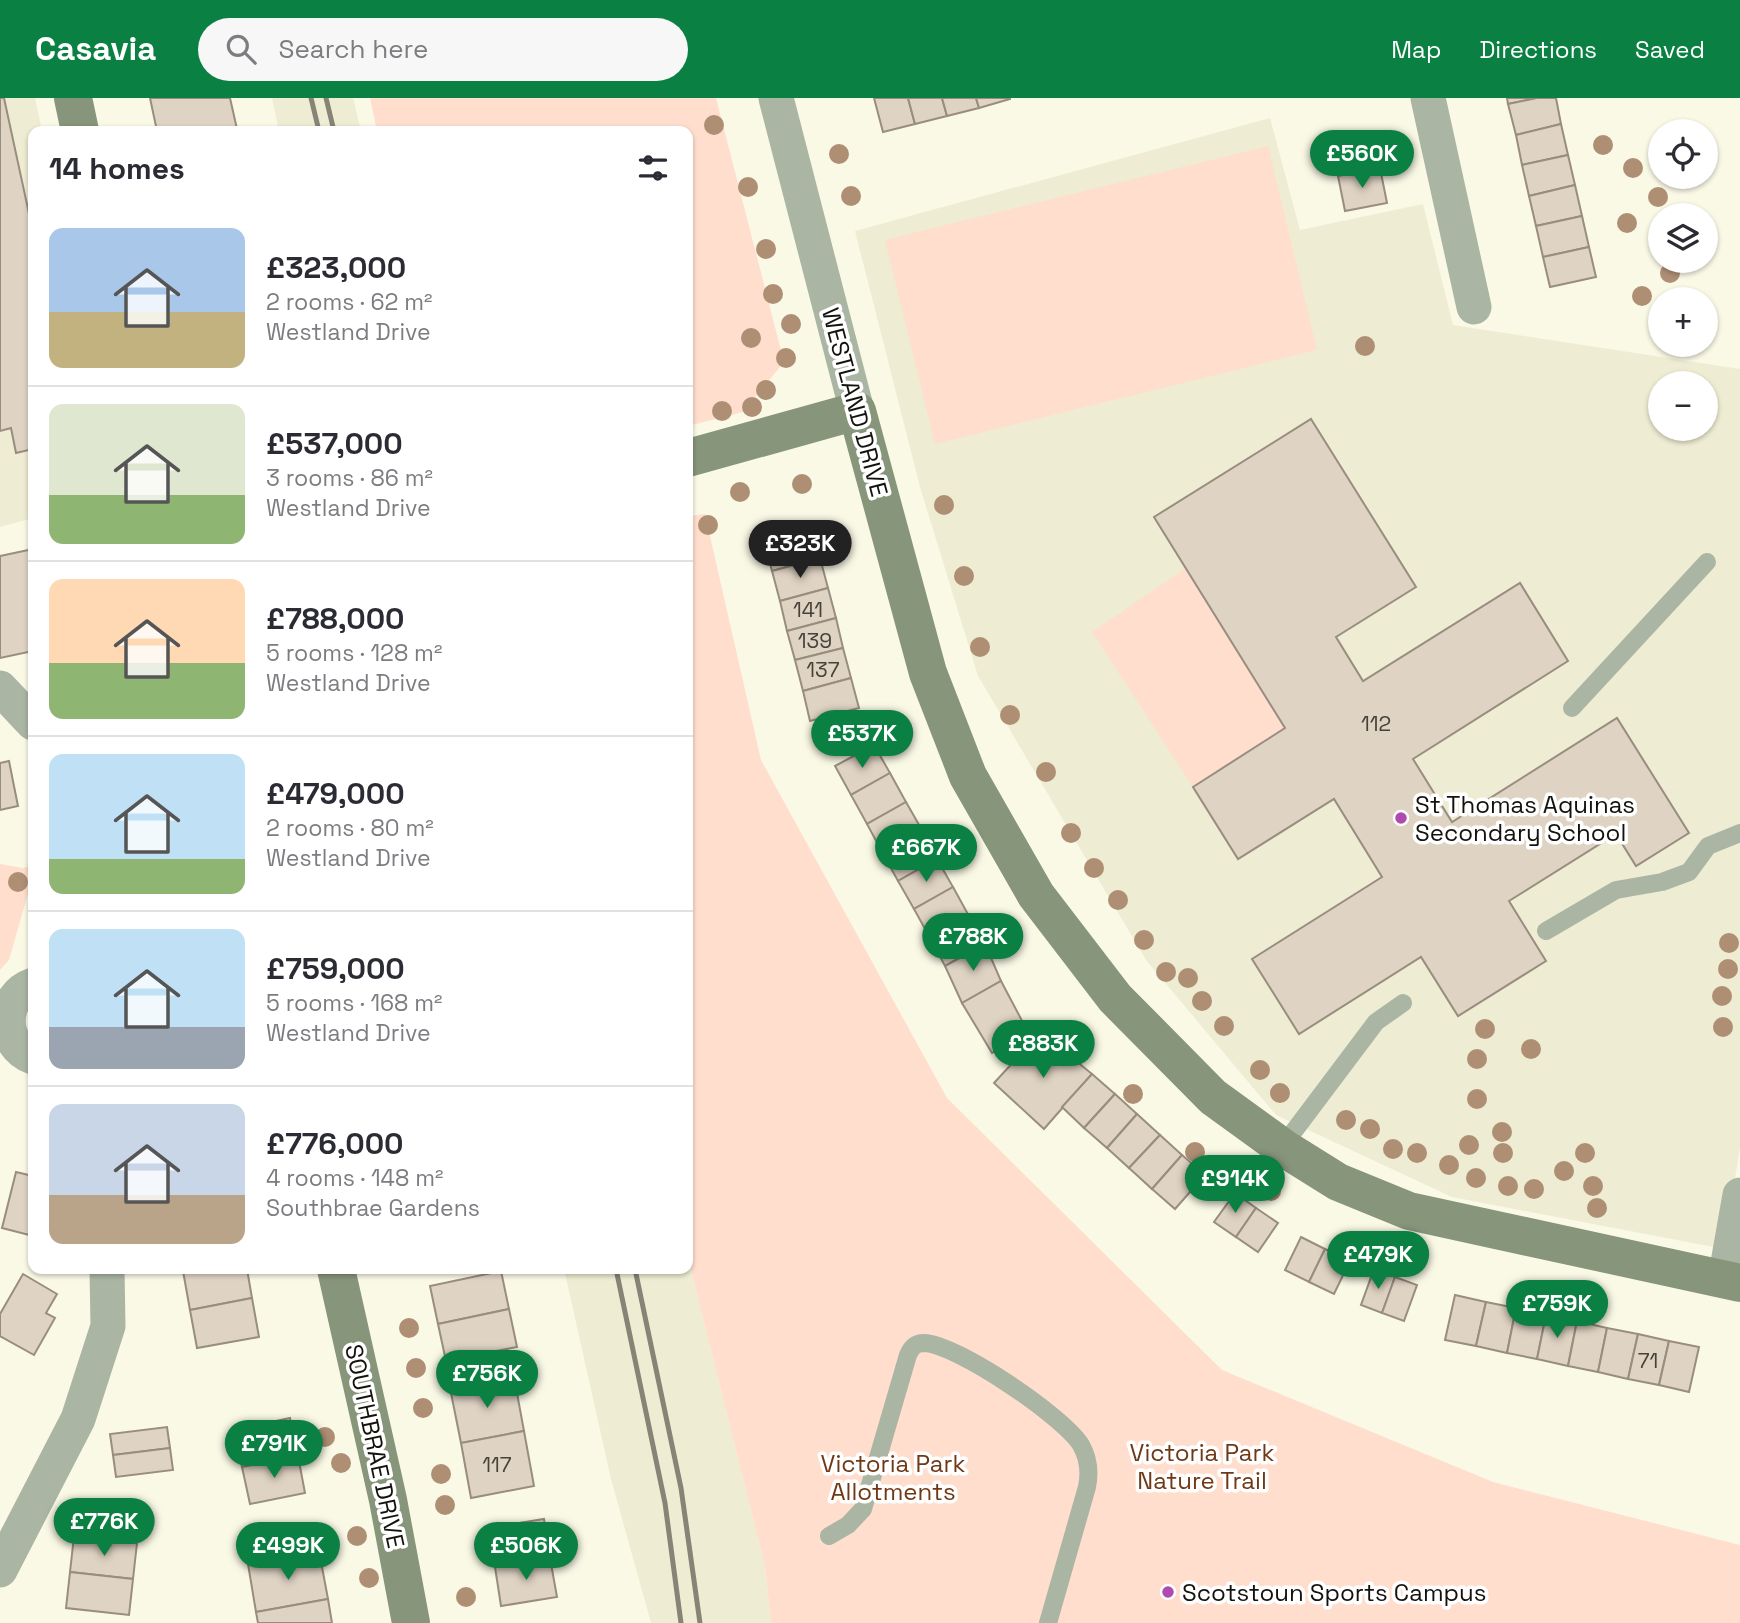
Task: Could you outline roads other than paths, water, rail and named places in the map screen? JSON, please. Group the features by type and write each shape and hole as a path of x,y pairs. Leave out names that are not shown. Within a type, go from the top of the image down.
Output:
{"street":[{"path":"73,98 79,126"},
{"name":"WESTLAND DRIVE","path":"776,98 928,673 968,776 1036,895 1115,998 1213,1097 1282,1147 1338,1182 1409,1211 1733,1281"},
{"path":"1428,98 1474,307"},
{"path":"693,457 858,411"},
{"path":"0,688 28,718"},
{"path":"28,988 16,995 9,1005 3,1031 19,1050 28,1054"},
{"path":"1733,1281 1740,1195"},
{"path":"0,1570 78,1419 108,1326 107,1274"},
{"name":"SOUTHBRAE DRIVE","path":"338,1274 388,1500 411,1623"}],"lane":[{"path":"1572,708 1707,562"},
{"path":"1546,931 1616,890 1662,882 1689,872 1708,846 1740,833"},
{"path":"1282,1147 1376,1022 1403,1003"},
{"path":"829,1536 848,1525 863,1508 908,1355 914,1346 931,1344 986,1370 1042,1406 1074,1435 1086,1454 1089,1464 1087,1487 1048,1623"}],"railway":[{"path":"311,98 318,126"},
{"path":"326,98 333,126"},
{"path":"617,1274 665,1503 681,1623"},
{"path":"636,1274 681,1488 700,1623"}],"place":[{"name":"St Thomas Aquinas Secondary School","path":"1401,818"},
{"name":"Scotstoun Sports Campus","path":"1168,1592"}],"park label":[{"name":"Victoria Park Nature Trail","path":"1202,1466"},
{"name":"Victoria Park Allotments","path":"893,1477"}]}
